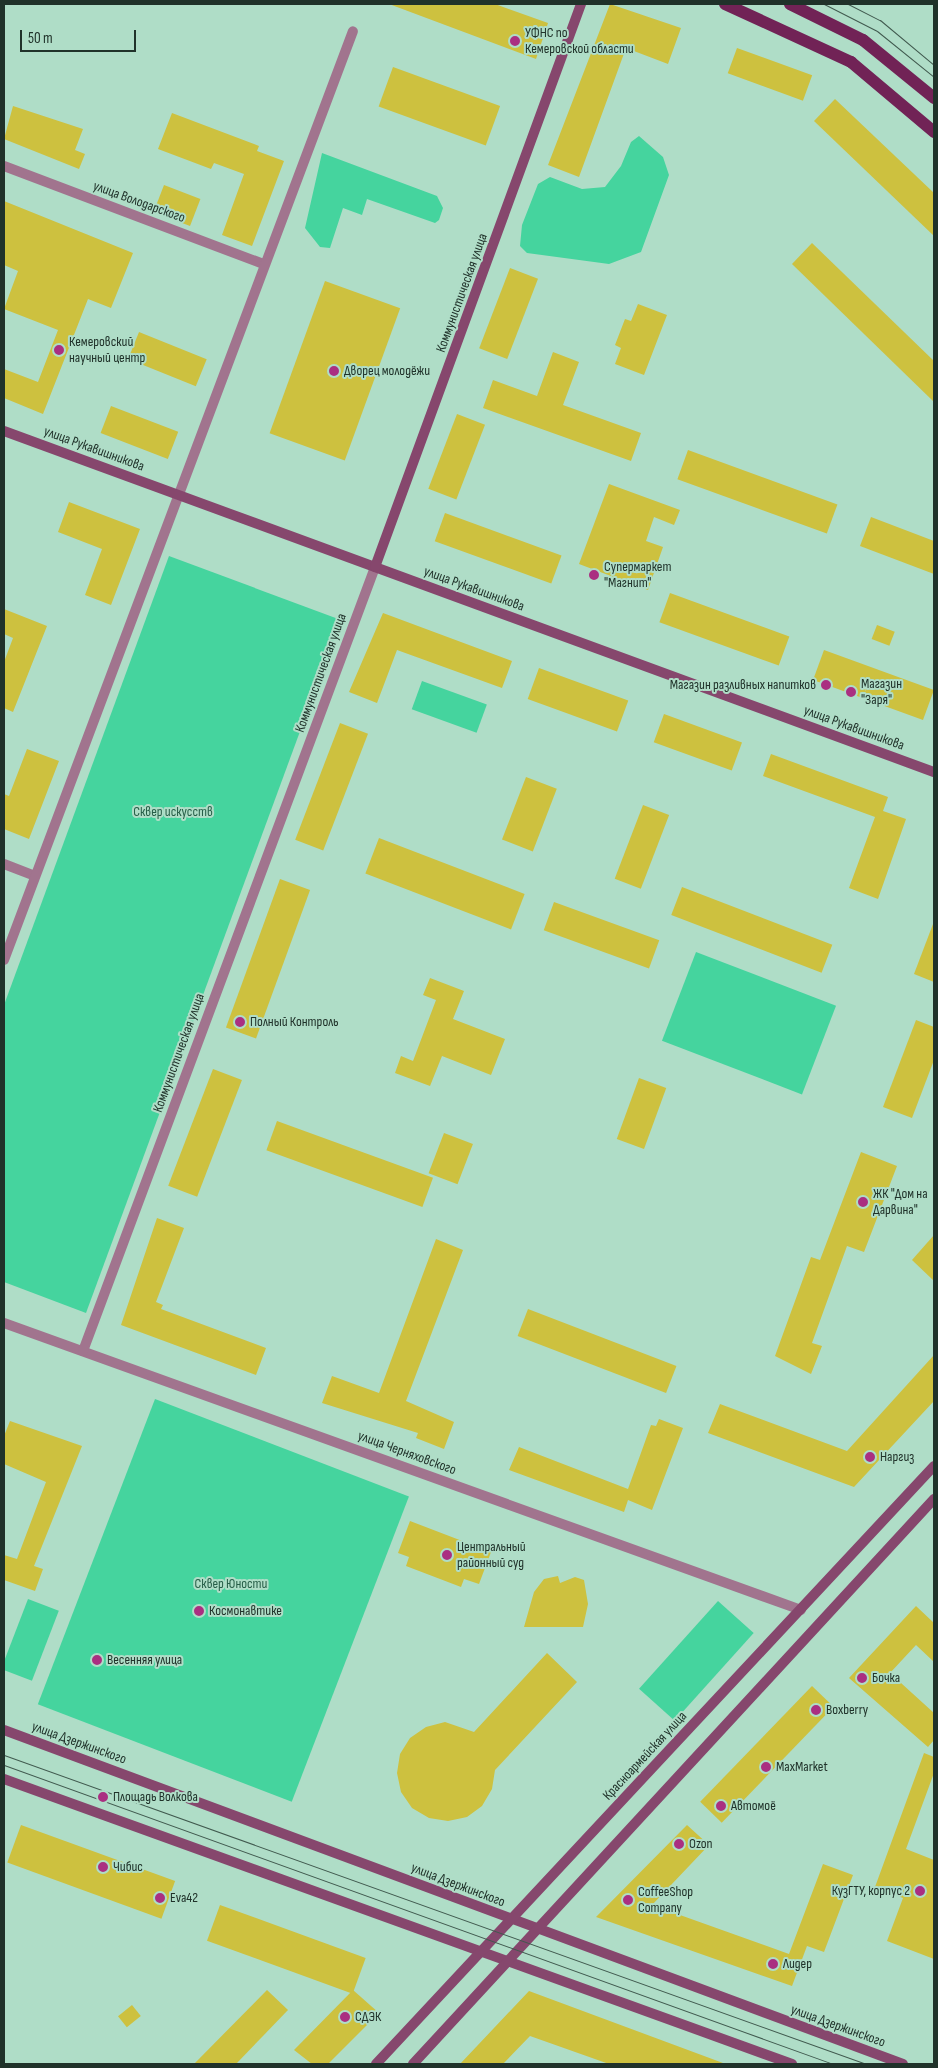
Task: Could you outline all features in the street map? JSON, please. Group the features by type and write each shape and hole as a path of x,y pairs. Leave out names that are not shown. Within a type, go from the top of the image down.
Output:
{"main road":[{"path":"724,4 851,62 934,132"},
{"path":"790,4 863,40 934,98"}],"street":[{"name":"Коммунистическая улица","path":"83,1351 375,567 581,4"},
{"path":"4,960 176,494 353,31"},
{"name":"улица Володарского","path":"4,166 264,264"},
{"name":"улица Рукавишникова","path":"4,431 934,772"},
{"path":"4,864 35,876"},
{"name":"улица Черняховского","path":"4,1323 801,1610"},
{"name":"Красноармейская улица","path":"376,2064 482,1953 934,1466"},
{"path":"413,2064 934,1499"},
{"name":"улица Дзержинского","path":"4,1730 536,1930 903,2064"},
{"path":"4,1779 792,2064"}],"green space":[{"path":"639,136 663,157 669,175 641,252 609,264 527,253 520,246 522,225 538,184 550,177 582,189 605,187 621,166 631,142"},
{"path":"322,153 437,196 443,208 439,220 435,223 367,199 362,215 343,208 330,248 320,247 305,228"},
{"name":"Сквер искусств","path":"169,556 341,620 86,1313 4,1282 4,1005"},
{"path":"422,681 487,705 477,733 412,709"},
{"path":"696,952 836,1006 802,1094 662,1041"},
{"name":"Сквер Юности","path":"155,1399 409,1496 292,1802 38,1704"},
{"path":"28,1599 59,1611 32,1681 4,1670 4,1662"},
{"path":"718,1601 754,1633 675,1721 639,1689"}],"building":[{"name":"УФНС по Кемеровской области","path":"389,4 495,4 548,23 536,59"},
{"path":"610,4 681,28 668,64 626,48 579,177 548,165"},
{"path":"737,48 812,75 803,101 728,73"},
{"path":"393,67 500,106 486,145 379,106"},
{"path":"835,99 934,193 934,236 814,121"},
{"path":"13,106 83,129 75,150 85,154 79,169 4,139"},
{"path":"172,113 259,146 257,151 284,161 252,246 222,235 244,174 214,163 211,169 158,149"},
{"path":"164,185 200,199 190,226 154,212"},
{"path":"4,201 133,253 111,308 88,299 43,414 4,398 4,369 38,382 58,330 4,309 18,271 4,265"},
{"path":"812,243 934,361 934,402 792,264"},
{"path":"510,268 538,279 507,359 479,348"},
{"name":"Дворец молодёжи","path":"325,281 400,308 345,461 270,433"},
{"path":"638,304 667,315 644,375 615,364 621,348 615,345 625,319 631,321"},
{"path":"139,332 207,359 196,386 128,359"},
{"path":"553,352 579,362 563,405 641,433 631,461 483,408 493,380 537,396"},
{"path":"111,406 178,432 168,459 101,433"},
{"path":"457,414 485,425 456,499 428,489"},
{"path":"688,450 837,504 827,534 677,479"},
{"path":"609,484 680,510 674,525 654,517 646,541 663,547 648,590 579,564"},
{"path":"69,502 140,529 111,605 85,595 102,549 58,532"},
{"path":"445,513 562,555 551,584 435,541"},
{"path":"871,517 934,541 934,574 860,546"},
{"path":"670,593 789,636 779,666 659,622"},
{"path":"4,609 47,626 13,712 4,708 4,662 13,638 4,634"},
{"path":"383,613 512,661 502,688 397,650 377,703 349,692"},
{"path":"877,625 895,632 889,646 872,639"},
{"path":"824,650 934,690 923,720 813,680"},
{"path":"539,668 628,700 617,732 528,699"},
{"path":"664,714 742,742 732,771 654,742"},
{"path":"340,723 368,734 323,850 295,840"},
{"path":"27,749 59,761 29,839 4,829 4,794 9,796"},
{"path":"771,754 888,797 883,811 906,819 878,899 849,888 875,817 763,776"},
{"path":"526,777 557,789 533,851 502,840"},
{"path":"643,805 669,815 641,889 615,879"},
{"path":"379,838 525,894 511,929 365,873"},
{"path":"280,879 310,890 256,1038 226,1027"},
{"path":"682,887 832,945 822,973 671,915"},
{"path":"554,902 659,940 649,968 544,930"},
{"path":"934,924 934,982 914,974"},
{"path":"430,978 464,991 453,1019 505,1039 491,1075 442,1056 430,1086 395,1073 401,1056 413,1061 436,1000 423,995"},
{"path":"916,1020 934,1027 934,1060 912,1118 883,1107"},
{"path":"213,1069 242,1080 197,1197 168,1186"},
{"path":"639,1078 666,1088 644,1149 617,1139"},
{"path":"277,1121 433,1178 422,1207 266,1150"},
{"path":"444,1133 473,1144 458,1184 429,1173"},
{"path":"861,1152 897,1166 864,1252 847,1246 812,1343 822,1346 811,1374 775,1356 811,1257 820,1260"},
{"path":"157,1218 184,1228 156,1302 163,1305 161,1309 266,1348 256,1375 121,1325"},
{"path":"934,1235 934,1281 912,1260"},
{"path":"436,1239 463,1250 406,1401 454,1422 444,1449 416,1438 418,1433 322,1403 332,1376 379,1393"},
{"path":"528,1309 676,1366 666,1393 518,1336"},
{"path":"934,1355 934,1401 854,1487 708,1433 720,1404 847,1451"},
{"path":"659,1419 683,1428 652,1510 628,1500 624,1512 509,1470 519,1447 628,1489 651,1425 656,1426"},
{"path":"10,1421 82,1446 34,1566 43,1569 35,1591 4,1580 4,1555 17,1559 46,1482 4,1464 4,1436"},
{"name":"Центральный районный суд","path":"410,1521 491,1552 479,1584 464,1579 461,1587 406,1566 409,1557 398,1553"},
{"path":"558,1576 560,1583 575,1577 584,1580 588,1604 583,1627 524,1627 534,1592 544,1579"},
{"path":"916,1606 934,1623 934,1662 916,1645 890,1673 934,1713 934,1740 928,1747 849,1678"},
{"path":"547,1653 577,1682 495,1770 492,1789 482,1806 467,1817 448,1821 429,1818 412,1808 401,1792 397,1773 400,1754 410,1738 426,1727 445,1722 474,1732"},
{"path":"812,1686 834,1707 722,1823 700,1802"},
{"path":"924,1753 934,1757 934,1773 906,1849 934,1860 934,1959 887,1941 903,1898 875,1887"},
{"path":"21,1825 175,1881 161,1919 7,1863"},
{"path":"687,1825 709,1845 652,1905 789,1954 823,1864 853,1875 824,1952 807,1946 792,1986 596,1917"},
{"path":"220,1905 366,1958 353,1994 207,1941"},
{"path":"267,1990 288,2010 236,2064 194,2064"},
{"path":"353,1990 379,2013 328,2064 312,2064 294,2050"},
{"path":"529,1991 723,2064 609,2064 530,2036 503,2064 460,2064"},
{"path":"132,2005 141,2016 127,2027 118,2016"}],"tram line":[{"path":"824,4 877,31 934,77"},
{"path":"848,4 880,20 934,65"},
{"path":"4,1755 866,2064"},
{"path":"4,1765 833,2064"}],"place":[{"name":"УФНС по Кемеровской области","path":"515,41"},
{"name":"Кемеровский научный центр","path":"59,350"},
{"name":"Дворец молодёжи","path":"334,371"},
{"name":"Супермаркет \"Магнит\"","path":"594,575"},
{"name":"Магазин разливных напитков","path":"826,685"},
{"name":"Магазин \"Заря\"","path":"851,692"},
{"name":"Полный Контроль","path":"240,1022"},
{"name":"ЖК \"Дом на Дарвина\"","path":"863,1202"},
{"name":"Наргиз","path":"870,1457"},
{"name":"Центральный районный суд","path":"447,1555"},
{"name":"Космонавтике","path":"199,1611"},
{"name":"Весенняя улица","path":"97,1660"},
{"name":"Бочка","path":"862,1678"},
{"name":"Boxberry","path":"816,1710"},
{"name":"MaxMarket","path":"766,1767"},
{"name":"Площадь Волкова","path":"103,1797"},
{"name":"Автомоё","path":"721,1806"},
{"name":"Ozon","path":"679,1844"},
{"name":"Чибис","path":"103,1867"},
{"name":"КузГТУ, корпус 2","path":"920,1891"},
{"name":"Eva42","path":"160,1898"},
{"name":"CoffeeShop Company","path":"628,1900"},
{"name":"Лидер","path":"773,1964"},
{"name":"СДЭК","path":"345,2017"}]}
